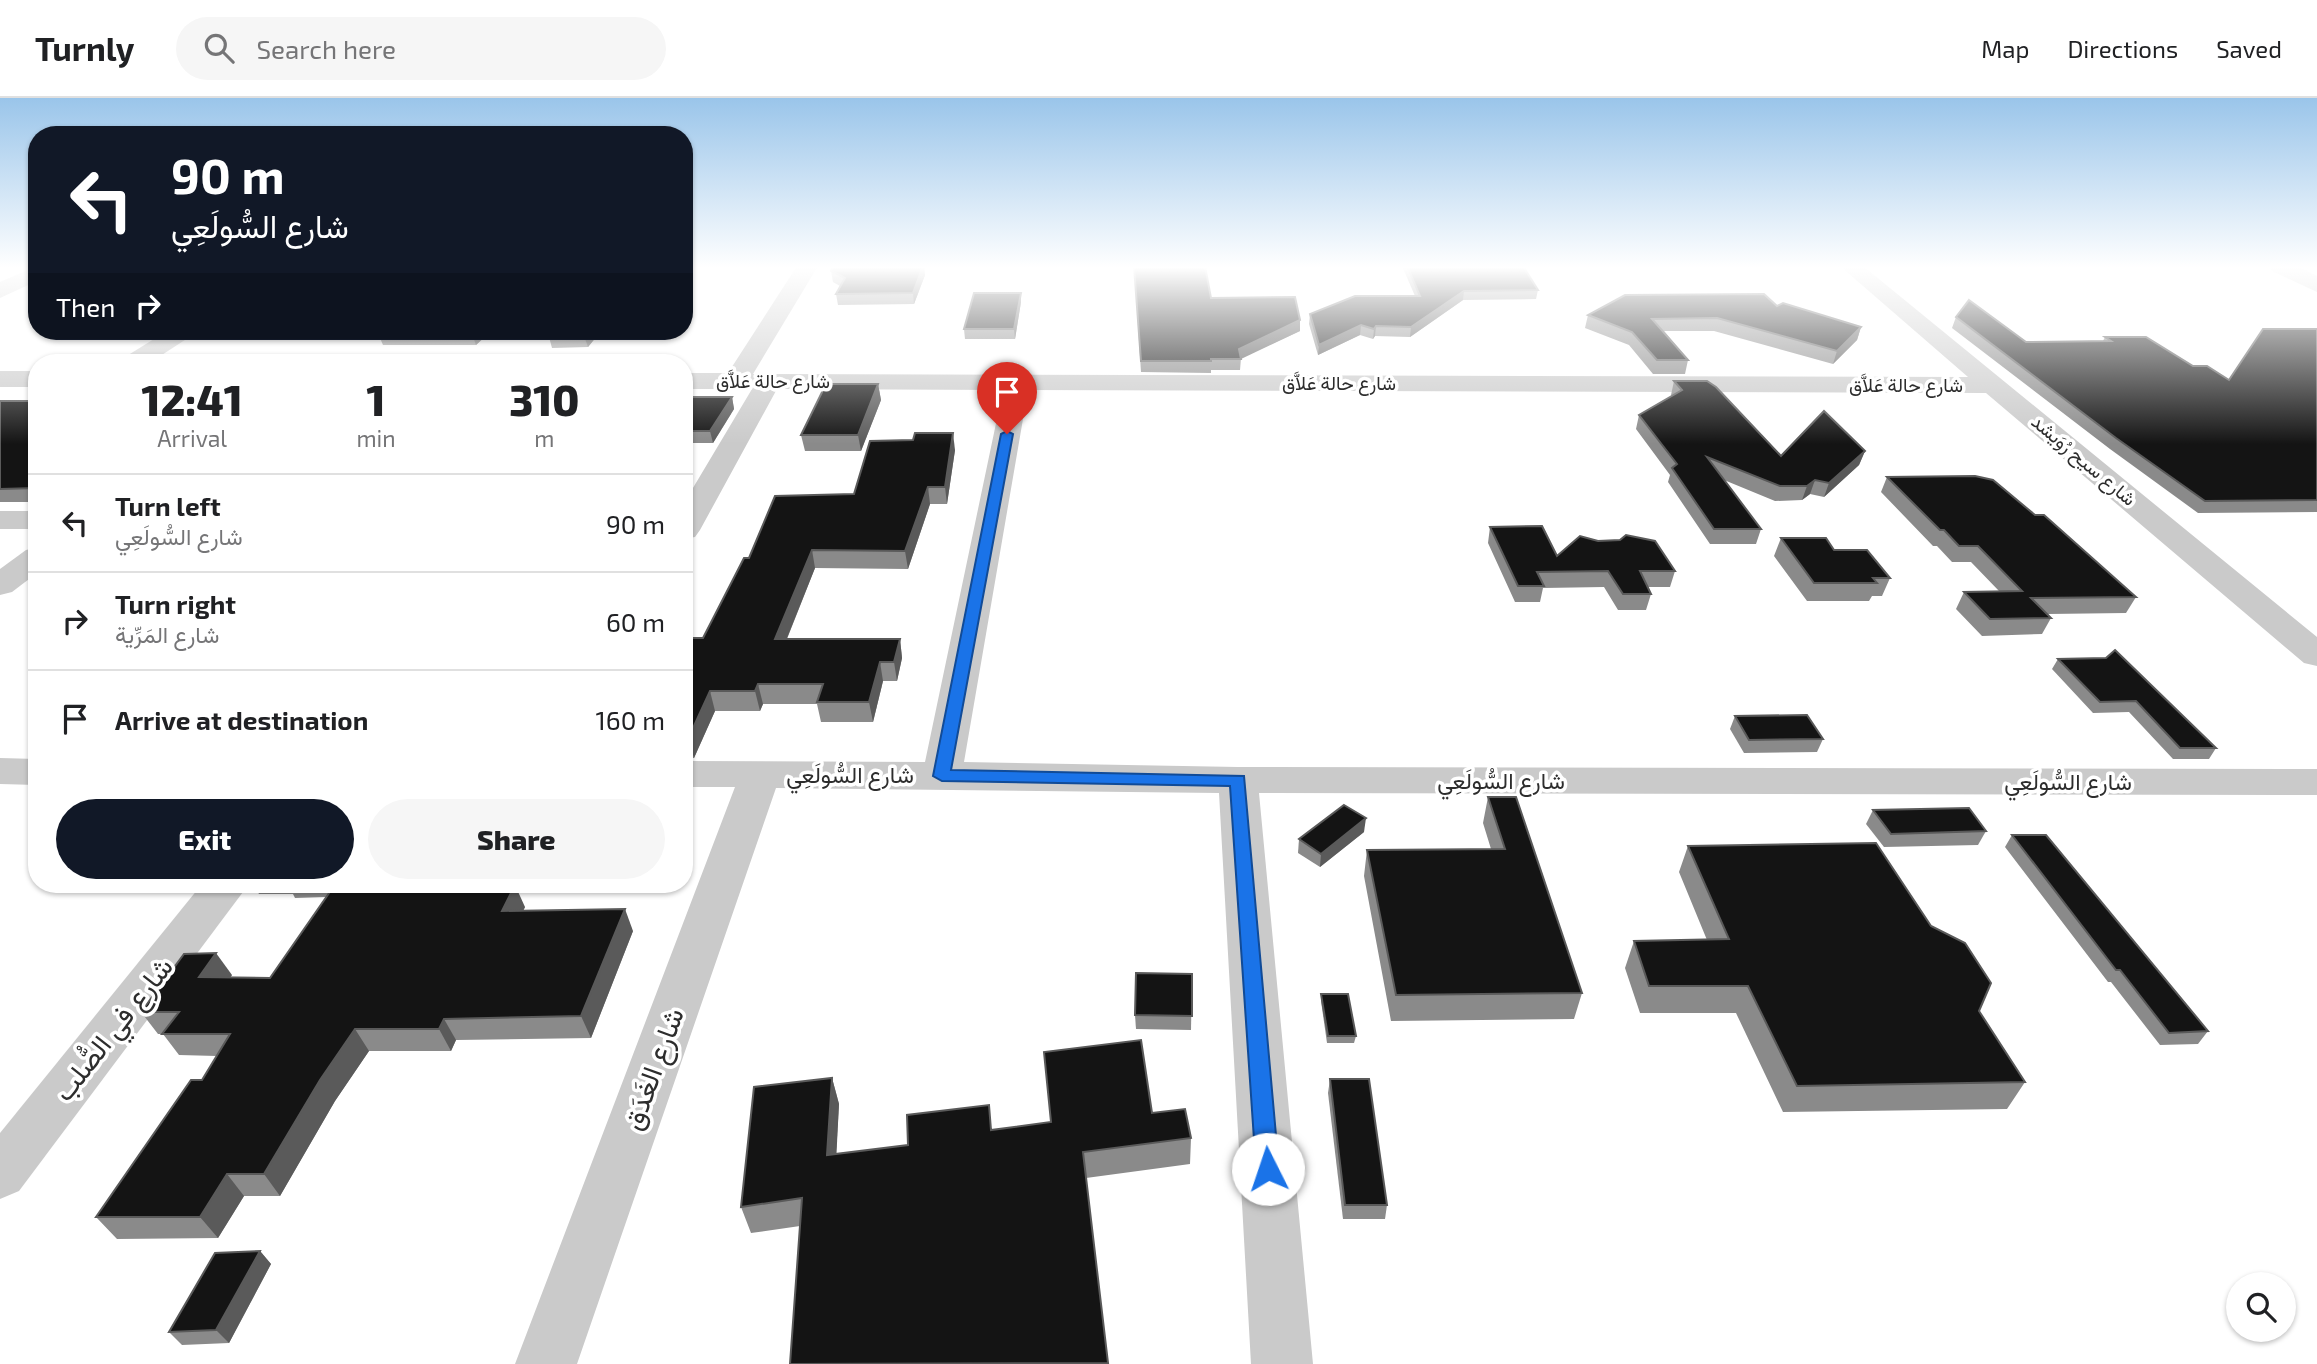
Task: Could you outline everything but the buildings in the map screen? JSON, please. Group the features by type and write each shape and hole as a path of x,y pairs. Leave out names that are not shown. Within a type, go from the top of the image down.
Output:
{"street":[{"path":"736,381 771,325"},
{"name":"شارع سيح رُوَيشد","path":"1922,325 2317,654"},
{"path":"147,354 169,340"},
{"path":"0,379 28,379"},
{"name":"شارع حالة عَلاَّق","path":"693,381 1995,385"},
{"path":"693,514 769,381"},
{"path":"942,776 1017,382"},
{"path":"0,520 28,520"},
{"path":"0,585 28,564"},
{"path":"0,771 28,772"},
{"name":"شارع السُّولَعِي","path":"693,774 1238,780 2317,782"},
{"name":"شارع الغَدَق","path":"546,1364 760,775"},
{"path":"1238,780 1282,1364"},
{"name":"شارع في الصُّلب","path":"0,1174 220,893"}],"route":[{"path":"1007,434 942,776 1238,780 1268,1169"}]}
